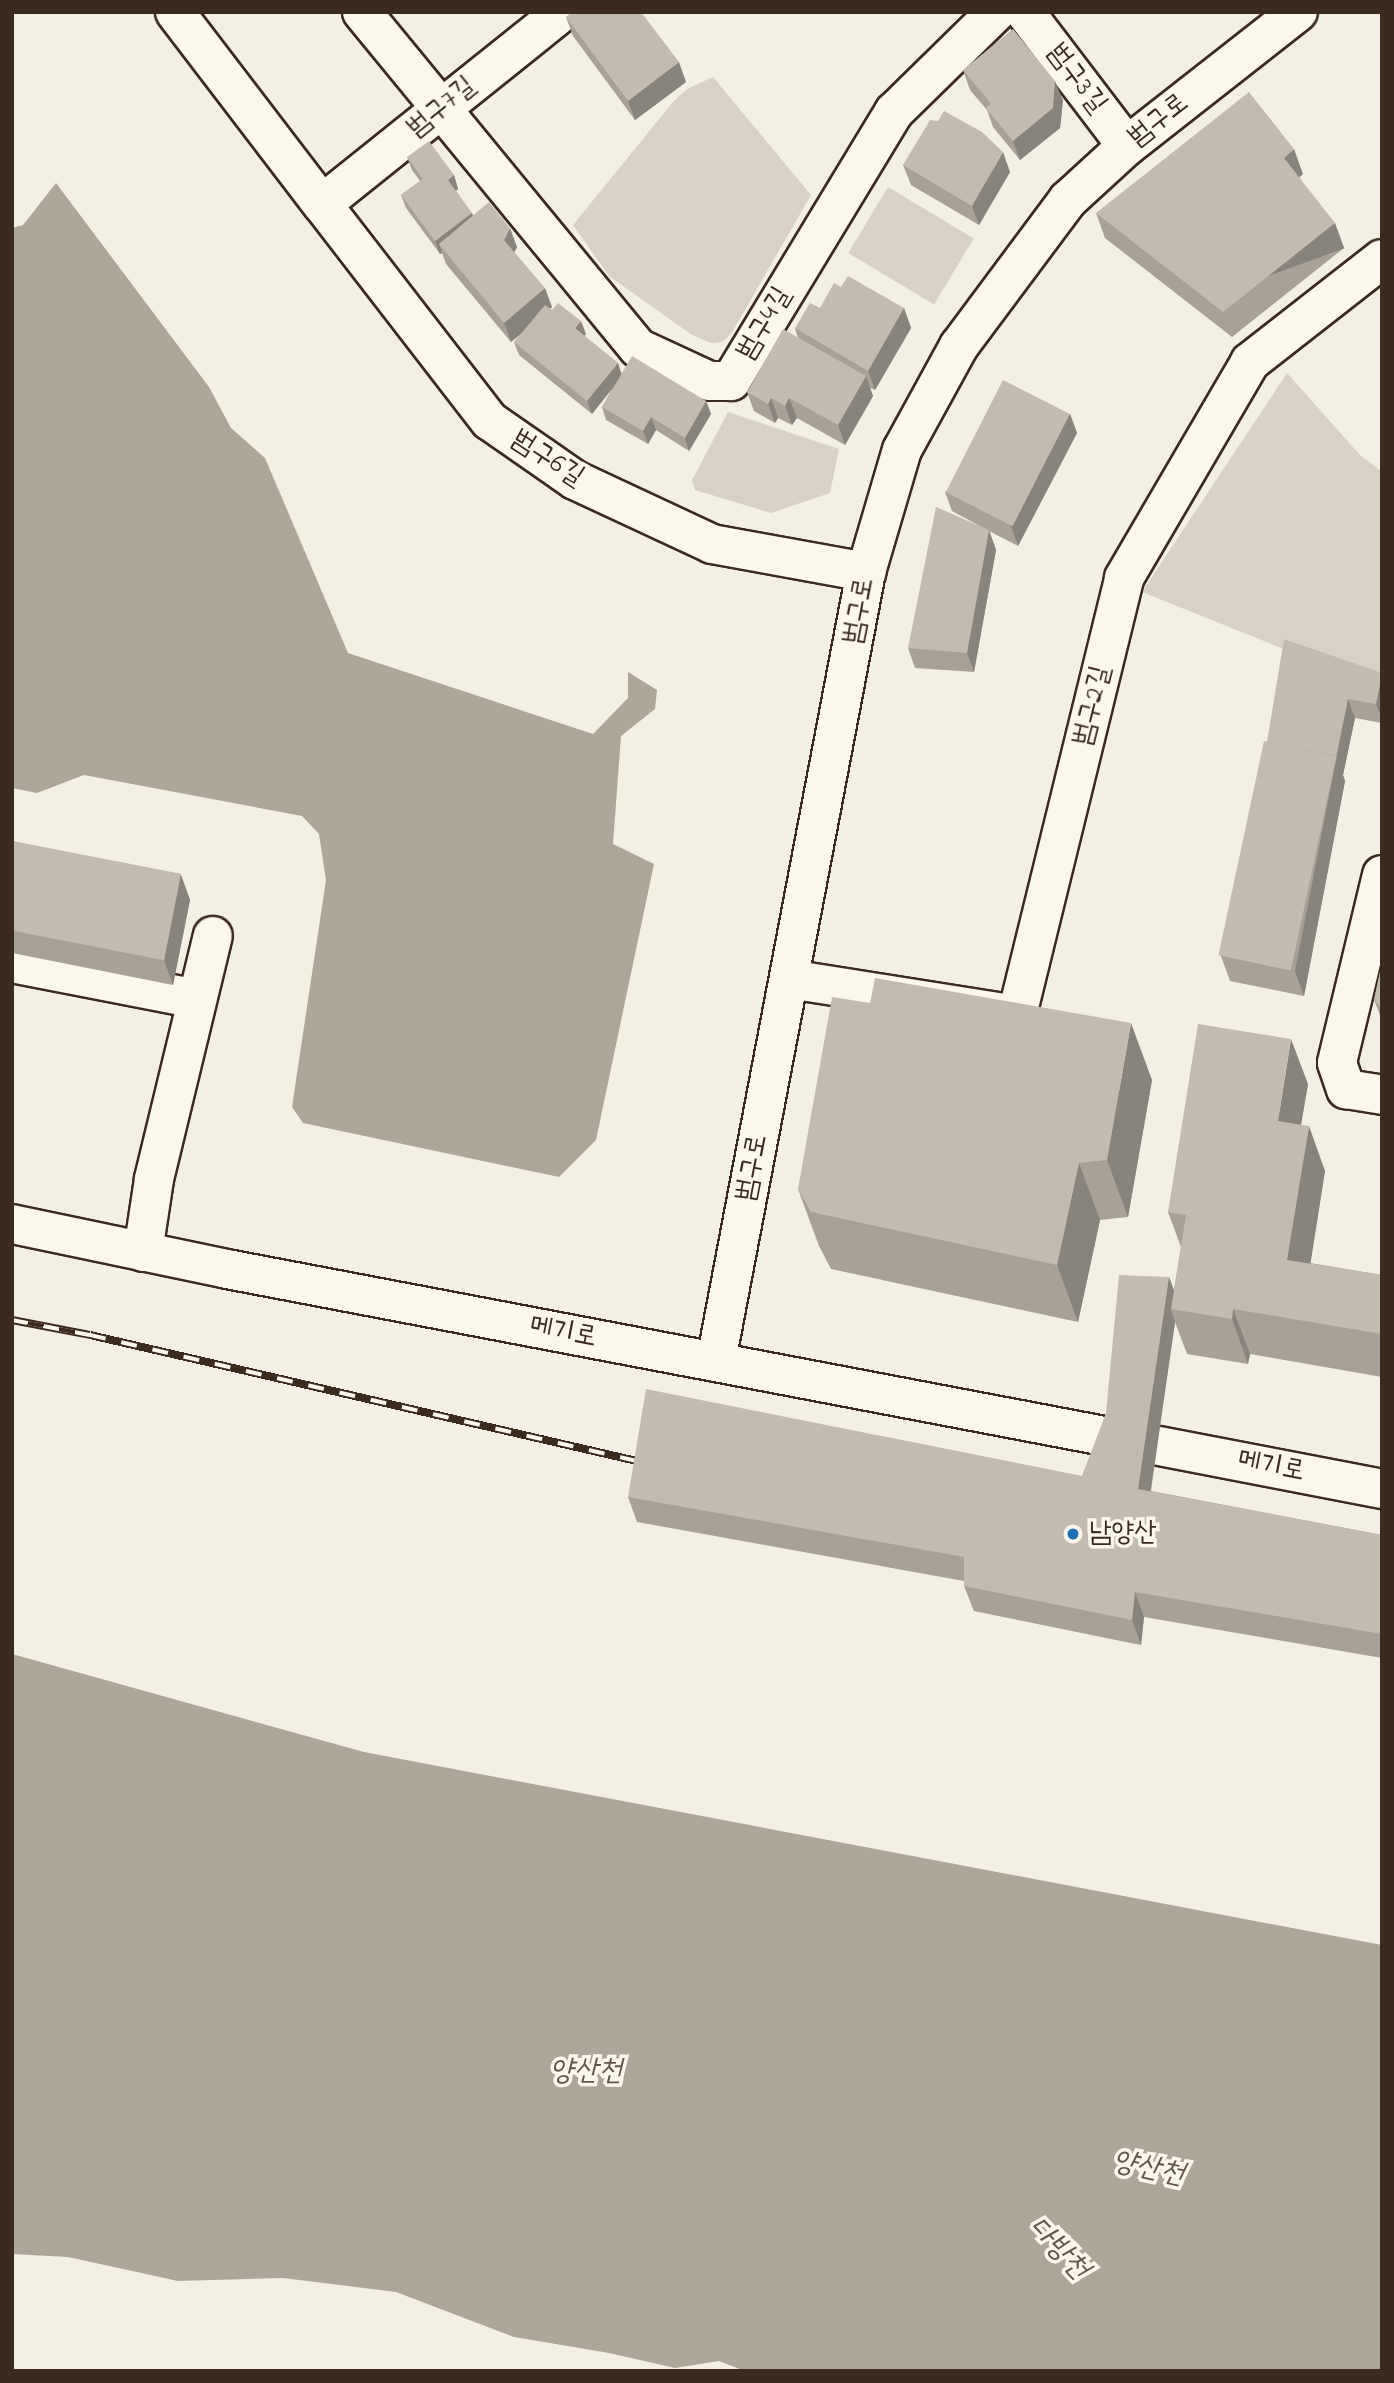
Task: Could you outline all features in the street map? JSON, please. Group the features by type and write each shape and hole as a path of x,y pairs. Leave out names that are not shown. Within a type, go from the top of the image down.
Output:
{"street":[{"name":"범구6길","path":"175,12 490,421 575,480 712,544 866,572"},
{"name":"범구4길","path":"362,12 638,348 709,381 731,381 894,112 996,12"},
{"name":"범구7길","path":"323,204 562,12"},
{"name":"범구3길","path":"1025,12 1127,146"},
{"name":"범구로","path":"716,1361 866,572 902,450 959,346 1068,200 1127,146 1298,12"},
{"name":"범구2길","path":"789,979 1017,1015 1124,578 1250,362 1382,259"},
{"path":"1382,875 1337,1063 1346,1089 1382,1095"},
{"path":"143,1252 154,1180 212,936"},
{"path":"12,963 197,999"},
{"name":"메기로","path":"12,1224 143,1252 1115,1438"},
{"name":"메기로","path":"1159,1446 1382,1489"}],"shaded area":[{"path":"713,77 811,195 731,334 722,342 711,343 692,335 609,276 573,225 673,102 687,89"},
{"path":"888,187 974,239 934,305 848,253"},
{"path":"1287,373 1360,455 1382,472 1382,684 1281,648 1142,592"},
{"path":"728,412 839,449 830,493 771,513 695,490 692,480"}],"water":[{"path":"56,183 209,387 231,428 265,458 348,653 593,734 628,698 628,672 657,690 655,709 621,736 613,844 654,864 596,1140 559,1177 303,1123 292,1107 326,880 319,834 302,816 84,775 37,793 12,788 12,228 23,225"},
{"name":"양산천","path":"12,1654 364,1752 1382,1945 1382,2371 745,2371 719,2361 675,2368 609,2353 514,2337 396,2292 283,2278 178,2281 68,2257 12,2254"}],"building":[{"path":"572,12 641,12 679,62 628,101 566,17"},
{"path":"1013,29 1055,81 1053,108 1013,141 986,108 991,104 963,70"},
{"path":"1249,92 1294,149 1284,158 1335,223 1223,312 1096,213"},
{"path":"944,111 982,132 1003,152 972,206 903,165 930,120 938,121"},
{"path":"429,141 454,175 448,180 472,213 435,241 401,195 423,179 407,157"},
{"path":"489,202 510,228 504,240 545,288 504,323 439,244"},
{"path":"848,276 904,308 868,371 795,328 810,303 820,308 834,283 841,287"},
{"path":"558,303 581,321 575,328 618,363 587,401 514,342 545,305 552,310"},
{"path":"783,329 866,376 838,425 789,398 785,406 771,398 768,404 747,392"},
{"path":"632,356 706,401 685,438 651,417 643,431 602,407"},
{"path":"1003,380 1070,414 1013,526 946,492"},
{"path":"936,507 989,530 967,653 908,648"},
{"path":"1284,639 1382,673 1376,704 1348,699 1336,756 1267,742"},
{"path":"1264,741 1336,756 1291,971 1218,955"},
{"path":"12,841 181,874 164,960 12,931"},
{"path":"1382,963 1382,1009 1374,1000"},
{"path":"875,978 1131,1023 1107,1160 1079,1163 1057,1265 811,1212 798,1189 832,997 870,1003"},
{"path":"1198,1024 1291,1039 1278,1121 1309,1126 1287,1260 1382,1275 1382,1334 1233,1309 1232,1319 1171,1309 1186,1215 1168,1212"},
{"path":"1119,1275 1169,1277 1138,1489 1382,1535 1382,1634 1135,1592 1132,1620 964,1586 964,1557 628,1497 646,1389 1082,1476 1106,1413"}],"railway":[{"path":"12,1320 90,1335 654,1465"}],"place":[{"name":"남양산","path":"1073,1534"}],"water label":[{"name":"다방천","path":"1058,2249"}]}
